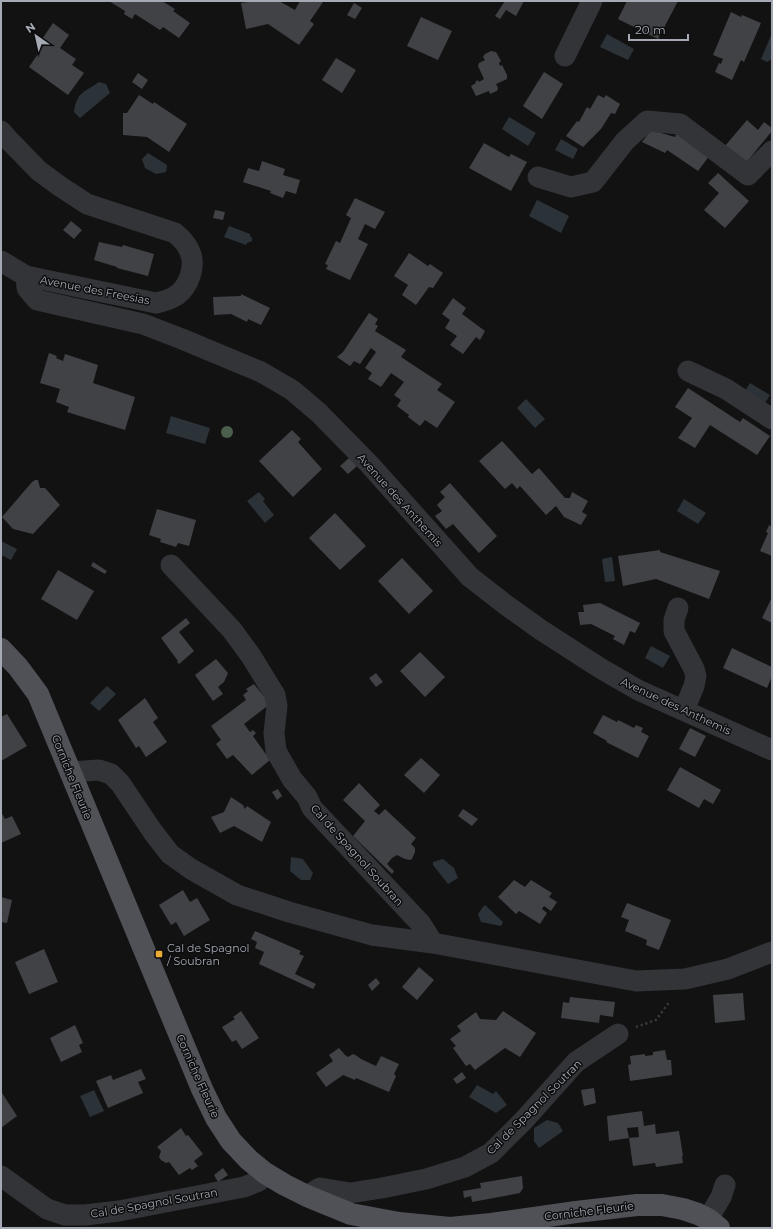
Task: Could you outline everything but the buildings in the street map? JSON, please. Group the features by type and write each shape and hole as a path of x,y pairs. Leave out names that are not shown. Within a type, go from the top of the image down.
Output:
{"main road":[{"name":"Corniche Fleurie","path":"1,649 18,667 38,694 202,1089 216,1118 231,1141 264,1173 307,1196 351,1214 399,1223 450,1228 576,1212 662,1205 683,1208 714,1223"}],"street":[{"path":"565,56 592,1"},
{"path":"538,177 571,187 594,182 625,141 647,121 680,124 748,175 772,151"},
{"name":"Avenue des Freesias","path":"1,131 40,171 61,188 86,204 175,232 184,240 190,252 193,264 185,286 178,294 167,300 156,303 26,276 1,261"},
{"name":"Avenue des Anthemis","path":"26,276 27,288 37,300 142,324 261,372 292,390 319,413 370,465 470,577 541,630 600,668 638,690 772,750"},
{"path":"688,371 726,389 772,419"},
{"name":"Cal de Spagnol Soubran","path":"171,565 232,630 251,656 275,695 277,706 274,733 276,751 292,779 307,797 312,808 421,924 433,943"},
{"path":"678,608 674,620 674,631 694,669 696,676 694,686 684,710"},
{"path":"71,772 99,770 111,774 120,783 153,832 170,854 191,869 237,895 289,912 372,935 433,943 636,981 685,979 728,969 772,952"},
{"name":"Cal de Spagnol Soutran","path":"307,1196 320,1188 350,1193 382,1188 426,1179 465,1167 491,1153 525,1119 576,1062 618,1034"},
{"name":"Cal de Spagnol Soutran","path":"1,1176 47,1209 65,1215 85,1215 119,1211 244,1187 259,1181 264,1173"},
{"path":"714,1223 725,1185"}],"path":[{"path":"618,1034 656,1020 685,979"}],"shaded area":[{"path":"772,33 772,59 767,62 761,59"},
{"path":"607,34 634,49 628,60 600,47"},
{"path":"99,82 106,84 110,93 80,118 74,112 77,100 85,91"},
{"path":"509,117 536,133 528,146 502,129"},
{"path":"561,139 578,149 573,159 555,150"},
{"path":"148,153 167,165 166,172 156,174 145,168 142,159"},
{"path":"537,200 569,216 561,233 529,216"},
{"path":"229,226 250,234 252,241 246,245 224,237"},
{"path":"750,383 770,395 765,403 745,391"},
{"path":"526,399 545,419 535,428 517,408"},
{"path":"171,416 210,428 205,444 166,433"},
{"path":"259,492 265,499 263,501 274,515 265,523 247,501"},
{"path":"684,499 706,513 698,524 677,511"},
{"path":"1,541 17,549 11,560 1,555"},
{"path":"612,557 615,581 605,582 602,559"},
{"path":"651,646 670,656 663,668 645,658"},
{"path":"107,686 116,694 99,711 90,703"},
{"path":"291,857 303,859 313,873 310,880 301,880 290,871"},
{"path":"443,859 454,868 458,878 448,884 433,865 433,862"},
{"path":"485,905 503,922 501,926 481,922 478,914"},
{"path":"477,1085 493,1094 496,1091 507,1105 496,1113 469,1097"},
{"path":"94,1090 104,1111 90,1117 80,1096"},
{"path":"547,1120 558,1123 563,1131 539,1148 534,1141 534,1128"}],"place":[{"name":"Cal de Spagnol / Soubran","path":"159,954"}]}
